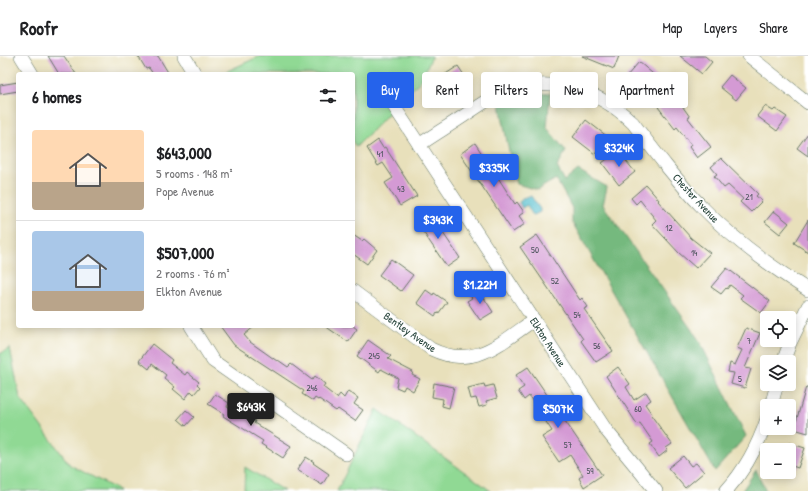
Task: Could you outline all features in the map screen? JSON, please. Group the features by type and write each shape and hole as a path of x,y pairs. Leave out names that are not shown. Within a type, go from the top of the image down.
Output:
{"street":[{"path":"21,56 31,72"},
{"path":"184,56 194,72"},
{"path":"749,56 808,103"},
{"name":"Chester Avenue","path":"419,145 490,99 507,91 527,86 545,85 564,86 589,94 611,105 628,119 703,209 728,232 767,263 808,290"},
{"name":"Elkton Avenue","path":"395,108 606,430 656,491"},
{"name":"Bentley Avenue","path":"355,292 431,349 451,357 469,357 486,352 534,320"},
{"path":"786,355 808,306"},
{"path":"192,328 213,362 346,454"},
{"path":"726,491 740,473 762,435"}],"green space":[{"path":"260,56 432,56 425,72 422,72 422,79 414,87 414,72 367,72 367,108 394,108 356,147 355,72 225,72"},
{"path":"550,93 547,128 566,151 557,167 565,181 578,170 607,187 603,205 699,340 746,436 715,471 572,222 572,208 556,179 537,190 517,184 501,108 542,108 542,94"},
{"path":"10,348 20,398 70,465 120,491 0,491 0,354"},
{"path":"377,409 491,491 337,491"},
{"path":"245,467 284,491 244,491"},
{"path":"756,470 766,491 742,491"}],"water":[{"path":"531,196 540,209 540,212 534,215 527,205 522,208 519,202 522,198"}],"building":[{"path":"48,56 64,56 75,72 58,72"},
{"path":"138,56 158,56 168,72 152,72 149,68 146,69"},
{"path":"582,56 619,56 614,69"},
{"path":"680,56 705,56 712,62 702,74"},
{"path":"639,62 651,72 630,72"},
{"path":"458,66 462,72 449,72"},
{"path":"730,75 746,88 736,100 720,87"},
{"path":"16,82 16,91 0,94 0,85"},
{"path":"765,106 773,111 775,109 787,117 777,131 757,116"},
{"path":"659,108 684,108 690,117 688,118 711,147 697,158 689,147 691,145 677,127 675,129"},
{"path":"586,120 608,137 595,154 573,137"},
{"path":"808,133 808,156 797,148"},
{"path":"378,140 383,148 385,147 417,196 400,206 385,183 393,178 383,163 378,166 367,148"},
{"path":"475,143 484,157 482,158 493,175 495,173 515,204 517,202 524,212 519,216 525,224 513,232 460,154"},
{"path":"618,151 635,172 619,185 602,163"},
{"path":"721,158 758,194 756,196 762,201 751,212 740,202 743,199 728,185 724,188 714,176 717,174 711,167"},
{"path":"646,185 659,200 658,201 691,238 710,253 696,268 679,253 652,224 656,220 640,200 636,204 631,198"},
{"path":"774,211 789,223 780,234 765,222"},
{"path":"430,214 460,258 447,267 417,223"},
{"path":"808,220 808,252 794,243"},
{"path":"537,235 580,300 582,298 588,307 584,309 613,351 596,362 581,341 583,339 520,247"},
{"path":"355,236 362,241 364,239 377,250 367,264 355,255"},
{"path":"391,259 413,275 401,291 379,275"},
{"path":"727,268 770,301 760,312 740,298 743,295 730,285 721,294 711,287"},
{"path":"426,290 433,295 434,293 447,302 435,316 417,303"},
{"path":"479,290 493,312 480,320 467,301 472,298 470,296"},
{"path":"221,328 253,328 244,335 250,342 288,367 291,364 312,380 315,376 325,384 323,387 337,398 340,394 344,398 348,391 358,398 354,404 363,410 355,421 338,409 336,411 319,399 318,400 315,398 313,401 302,394 304,391 234,345"},
{"path":"328,328 355,328 357,329 348,342"},
{"path":"746,328 760,333 745,368 751,369 745,388 731,384 734,373 728,372 730,363 735,365 742,350 737,348"},
{"path":"368,340 391,356 388,359 413,372 412,375 420,379 413,391 405,386 403,390 396,387 398,378 381,369 379,372 357,356"},
{"path":"152,344 172,360 170,363 185,375 187,372 199,382 197,384 200,387 194,394 191,391 185,399 173,389 175,387 164,378 166,375 152,364 149,369 139,361"},
{"path":"528,367 602,475 584,487 579,478 583,475 570,455 559,462 542,437 552,431 529,396 524,400 518,391 524,387 516,375"},
{"path":"618,367 630,384 626,387 634,400 646,392 651,400 645,404 672,444 666,448 668,450 659,457 650,444 653,442 640,423 637,424 606,376"},
{"path":"434,383 454,387 449,408 442,406 443,399 432,397"},
{"path":"484,384 485,387 493,385 497,398 486,401 487,405 479,407 476,398 471,399 468,388"},
{"path":"806,387 808,387 808,433 796,430 796,422"},
{"path":"215,394 229,403 227,407 240,415 242,412 255,421 254,423 291,446 283,458 261,444 263,441 223,416 224,414 208,404"},
{"path":"186,410 194,417 186,426 178,419"},
{"path":"796,445 805,448 798,468 796,467"},
{"path":"683,456 691,466 696,463 704,472 685,488 668,468"},
{"path":"306,457 329,474 322,485 297,470"}]}
